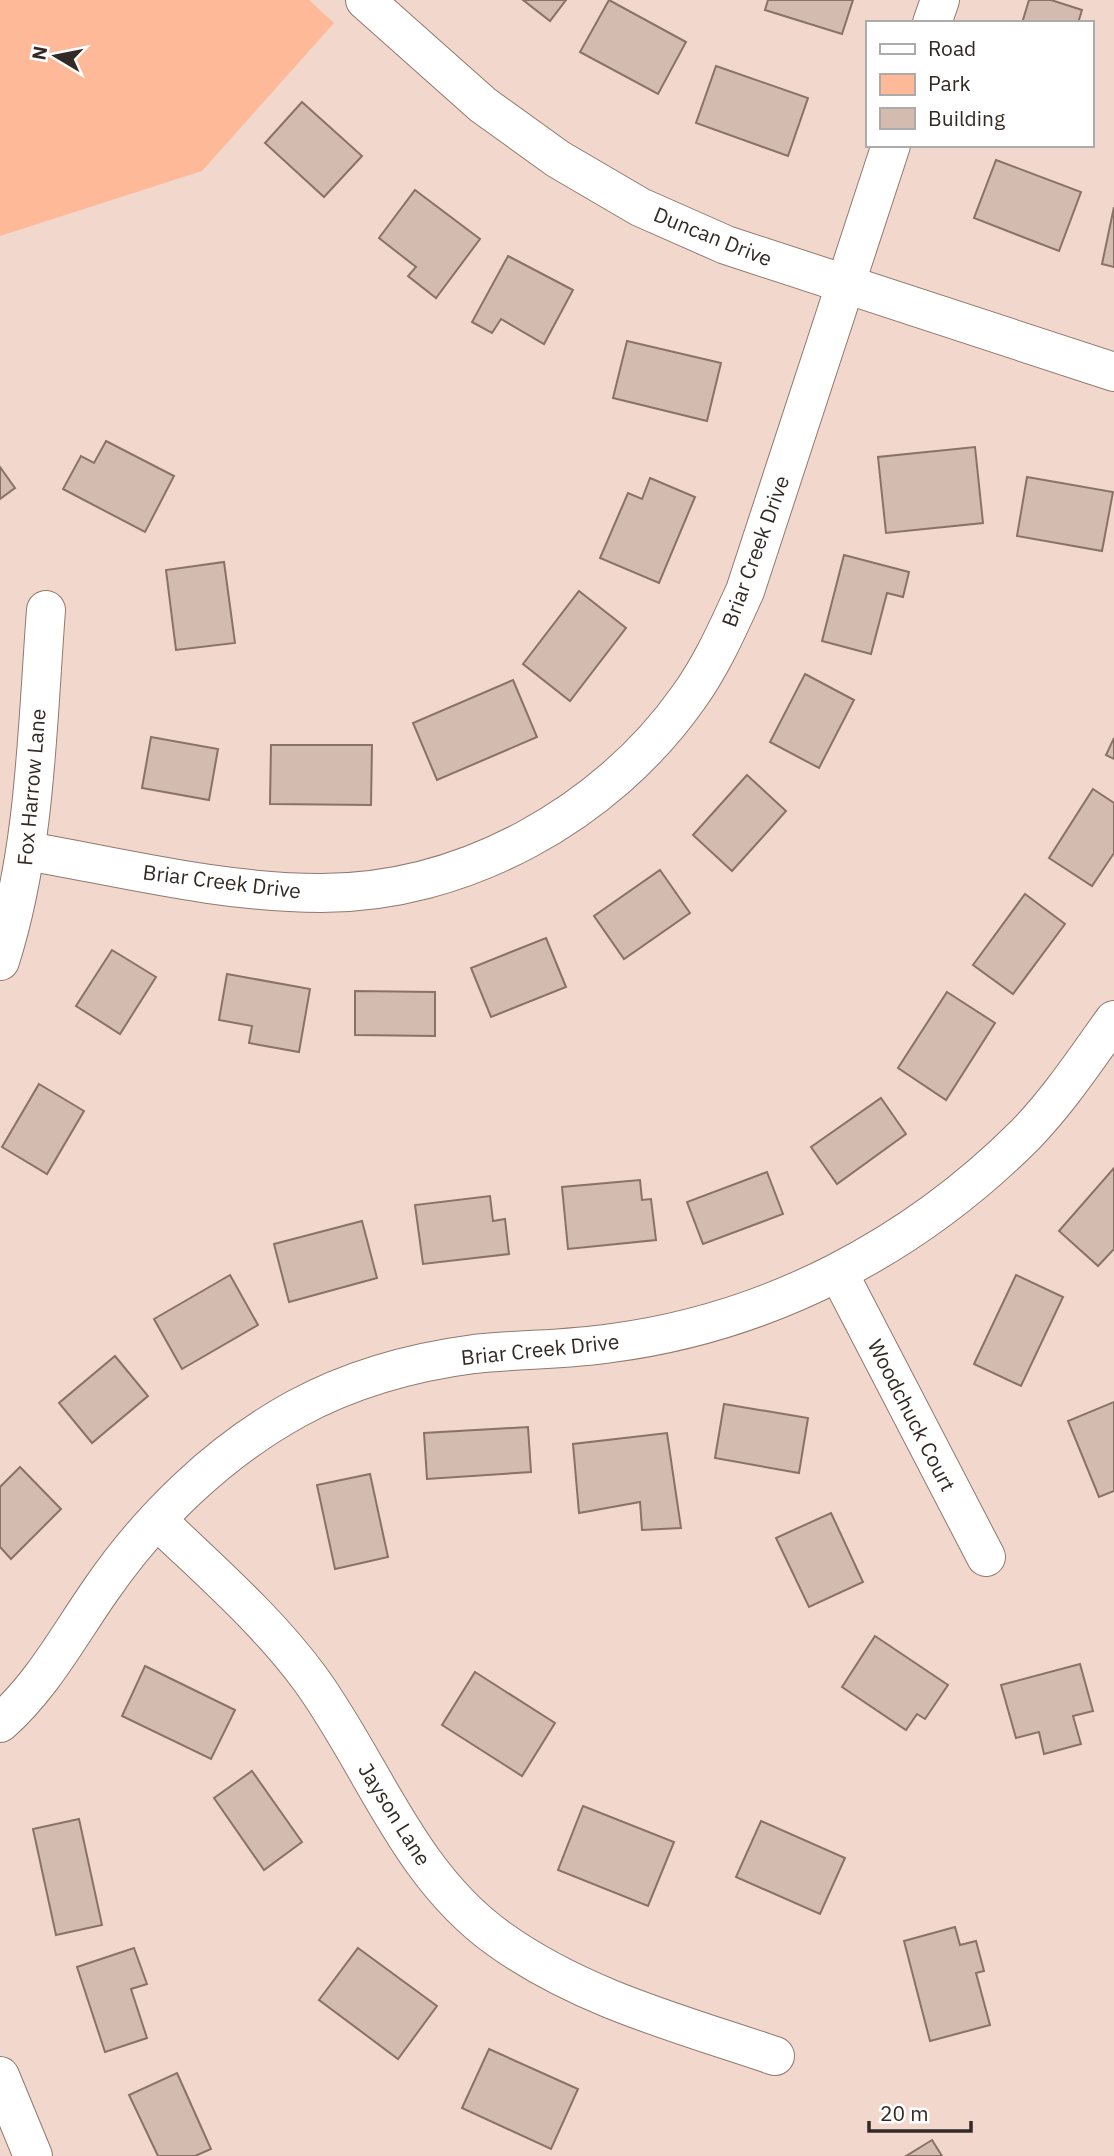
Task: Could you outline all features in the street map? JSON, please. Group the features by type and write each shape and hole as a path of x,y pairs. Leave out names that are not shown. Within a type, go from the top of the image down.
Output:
{"street":[{"name":"Duncan Drive","path":"365,0 483,105 558,159 640,206 726,245 1114,372"},
{"path":"933,21 940,0"},
{"name":"Briar Creek Drive","path":"27,851 227,886 324,893 389,887 453,871 511,848 564,818 607,786 650,744 687,699 719,648 746,591 890,147"},
{"name":"Fox Harrow Lane","path":"0,961 16,910 27,851 46,610"},
{"name":"Briar Creek Drive","path":"0,1723 49,1670 102,1588 157,1520 240,1444 296,1409 346,1385 404,1367 473,1354 612,1343 689,1329 767,1304 839,1274 907,1234 968,1188 1027,1133 1065,1089 1114,1020"},
{"name":"Woodchuck Court","path":"839,1274 986,1557"},
{"name":"Jayson Lane","path":"157,1520 266,1626 310,1680 352,1742 379,1795 415,1853 454,1899 497,1938 545,1969 605,1997 775,2056"},
{"path":"0,2076 33,2156"}],"green space":[{"path":"0,0 309,0 334,23 202,171 0,236"}],"building":[{"path":"523,0 566,0 550,21"},
{"path":"609,0 686,42 658,94 580,52"},
{"path":"768,0 853,0 842,34 765,10"},
{"path":"1029,0 1051,0 1082,10 1079,21 1023,21"},
{"path":"716,66 808,98 788,156 696,123"},
{"path":"302,102 362,156 324,197 265,143"},
{"path":"996,160 1081,192 1059,251 974,218"},
{"path":"415,190 480,239 436,298 408,276 416,267 379,238"},
{"path":"1114,207 1114,267 1102,264"},
{"path":"508,256 573,290 544,344 501,319 492,333 472,322"},
{"path":"627,341 721,363 707,421 613,398"},
{"path":"106,441 174,476 145,532 63,489 81,456 94,463"},
{"path":"975,447 983,523 886,533 878,457"},
{"path":"0,467 15,488 0,499"},
{"path":"1027,477 1113,492 1102,551 1017,536"},
{"path":"650,478 695,497 659,583 600,558 628,493 642,499"},
{"path":"844,555 909,572 903,597 887,593 871,654 822,641"},
{"path":"224,562 235,643 176,650 166,570"},
{"path":"579,591 626,628 570,701 523,664"},
{"path":"805,674 854,700 819,768 770,742"},
{"path":"513,680 537,737 437,780 413,723"},
{"path":"151,737 218,749 209,800 142,788"},
{"path":"1114,738 1114,759 1106,755"},
{"path":"271,745 372,745 371,805 270,804"},
{"path":"747,775 786,811 732,871 693,835"},
{"path":"1093,789 1114,803 1114,853 1092,886 1049,858"},
{"path":"660,870 690,913 624,959 594,916"},
{"path":"1025,894 1065,924 1013,994 973,965"},
{"path":"546,938 566,987 491,1017 471,968"},
{"path":"112,950 156,977 120,1034 76,1006"},
{"path":"227,974 310,989 299,1052 249,1043 252,1026 219,1020"},
{"path":"355,991 435,992 435,1036 355,1035"},
{"path":"947,992 995,1023 946,1100 898,1068"},
{"path":"39,1084 84,1111 47,1174 2,1147"},
{"path":"881,1098 906,1134 837,1184 811,1147"},
{"path":"1114,1168 1114,1249 1098,1266 1059,1231"},
{"path":"767,1172 783,1214 703,1244 687,1202"},
{"path":"640,1180 642,1200 651,1199 656,1240 568,1249 562,1187"},
{"path":"490,1196 493,1221 505,1219 509,1254 423,1264 415,1205"},
{"path":"362,1221 377,1278 289,1302 274,1244"},
{"path":"230,1275 258,1325 182,1369 154,1319"},
{"path":"1016,1275 1063,1297 1021,1386 974,1364"},
{"path":"115,1356 148,1396 92,1443 59,1403"},
{"path":"1114,1402 1114,1491 1099,1497 1068,1421"},
{"path":"724,1404 808,1418 799,1473 715,1458"},
{"path":"528,1427 531,1472 427,1479 424,1433"},
{"path":"667,1433 681,1528 642,1530 640,1502 579,1513 573,1444"},
{"path":"20,1467 61,1509 11,1559 0,1547 0,1487"},
{"path":"370,1474 388,1557 335,1569 317,1485"},
{"path":"831,1513 863,1582 809,1607 776,1538"},
{"path":"875,1636 948,1685 925,1719 917,1714 906,1730 842,1687"},
{"path":"1080,1664 1093,1711 1073,1716 1081,1744 1044,1754 1039,1732 1016,1738 1001,1685"},
{"path":"145,1666 235,1710 211,1759 122,1716"},
{"path":"475,1672 555,1723 522,1776 442,1725"},
{"path":"252,1771 302,1842 264,1870 214,1798"},
{"path":"583,1806 674,1842 648,1906 558,1870"},
{"path":"79,1819 102,1925 56,1935 33,1829"},
{"path":"761,1821 845,1858 820,1914 736,1877"},
{"path":"955,1927 960,1945 976,1941 984,1971 976,1973 990,2025 930,2041 904,1941"},
{"path":"134,1948 147,1984 131,1989 147,2038 105,2052 77,1967"},
{"path":"358,1948 437,2006 398,2059 319,2000"},
{"path":"489,2049 578,2089 551,2149 462,2108"},
{"path":"177,2073 211,2149 195,2156 158,2156 129,2095"},
{"path":"932,2140 942,2156 906,2156"}]}
